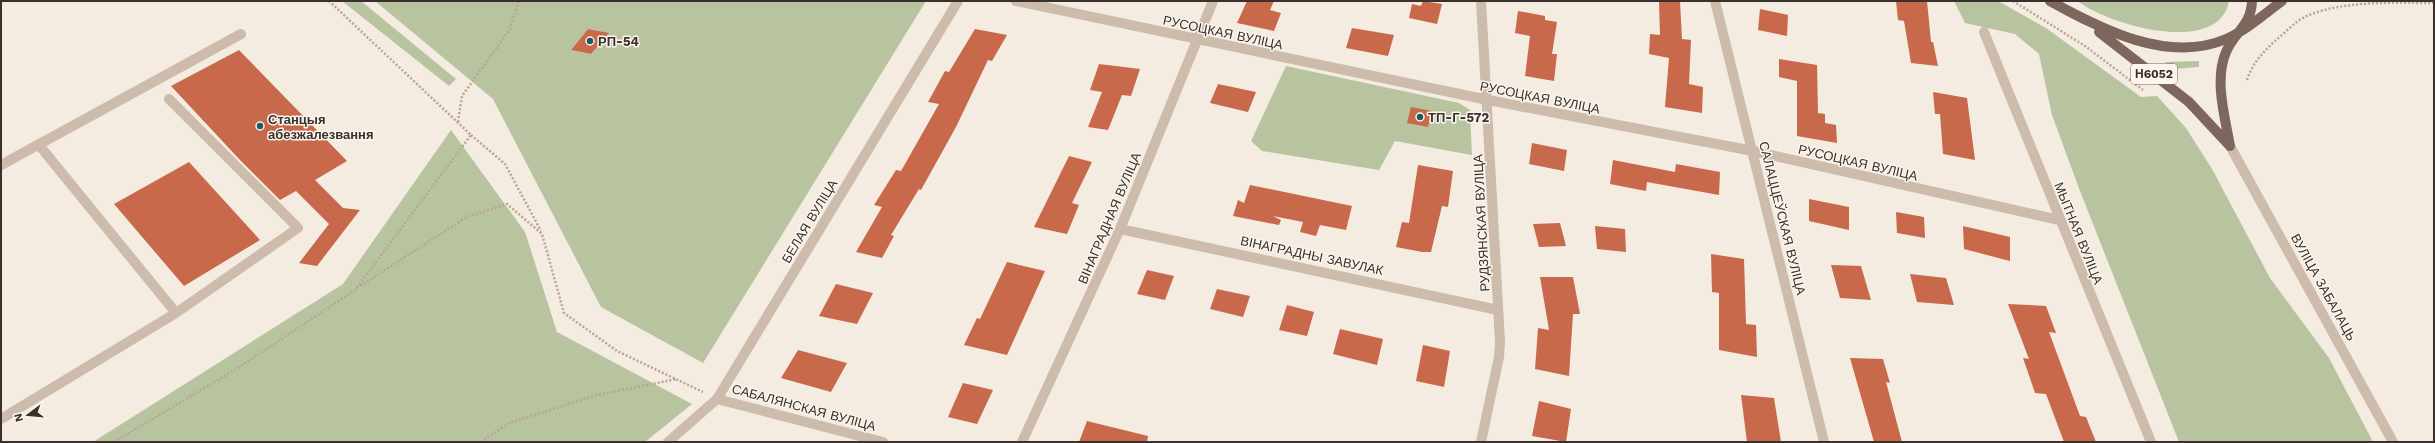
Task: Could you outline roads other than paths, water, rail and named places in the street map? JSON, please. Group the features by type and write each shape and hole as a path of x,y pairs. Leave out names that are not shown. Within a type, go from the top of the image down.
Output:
{"main road":[{"path":"2050,1 2070,12"},
{"name":"Н6052","path":"2055,1 2123,49 2189,102 2230,146"},
{"name":"Н6052","path":"2230,146 2221,84 2225,53 2244,27 2252,11 2252,1"},
{"path":"2244,27 2282,1"},
{"name":"Н6052","path":"2070,12 2111,32 2148,43 2188,47 2222,41 2244,27"}],"street":[{"name":"БЕЛАЯ ВУЛІЦА","path":"668,442 717,399 958,1"},
{"name":"РУСОЦКАЯ ВУЛІЦА","path":"1016,1 1488,100 1753,151 2059,220"},
{"name":"ВІНАГРАДНАЯ ВУЛІЦА","path":"1022,442 1120,229 1213,1"},
{"name":"РУДЗЯНСКАЯ ВУЛІЦА","path":"1481,1 1488,100 1499,358 1481,442"},
{"name":"САЛАЦЦЕЎСКАЯ ВУЛІЦА","path":"1715,1 1824,442"},
{"name":"МЫТНАЯ ВУЛІЦА","path":"1984,32 2059,220 2152,442"},
{"path":"1,165 241,34"},
{"path":"1,419 176,313 298,228 169,99"},
{"path":"40,145 176,313"},
{"name":"ВУЛІЦА ЗАБАЛАЦЬ","path":"2230,146 2393,442"},
{"name":"ВІНАГРАДНЫ ЗАВУЛАК","path":"1120,229 1498,310"},
{"name":"САБАЛЯНСКАЯ ВУЛІЦА","path":"717,399 883,442"}],"place":[{"name":"РП-54","path":"590,41"},
{"name":"ТП-Г-572","path":"1420,117"},
{"name":"Станцыя абезжалезвання","path":"260,126"}]}
